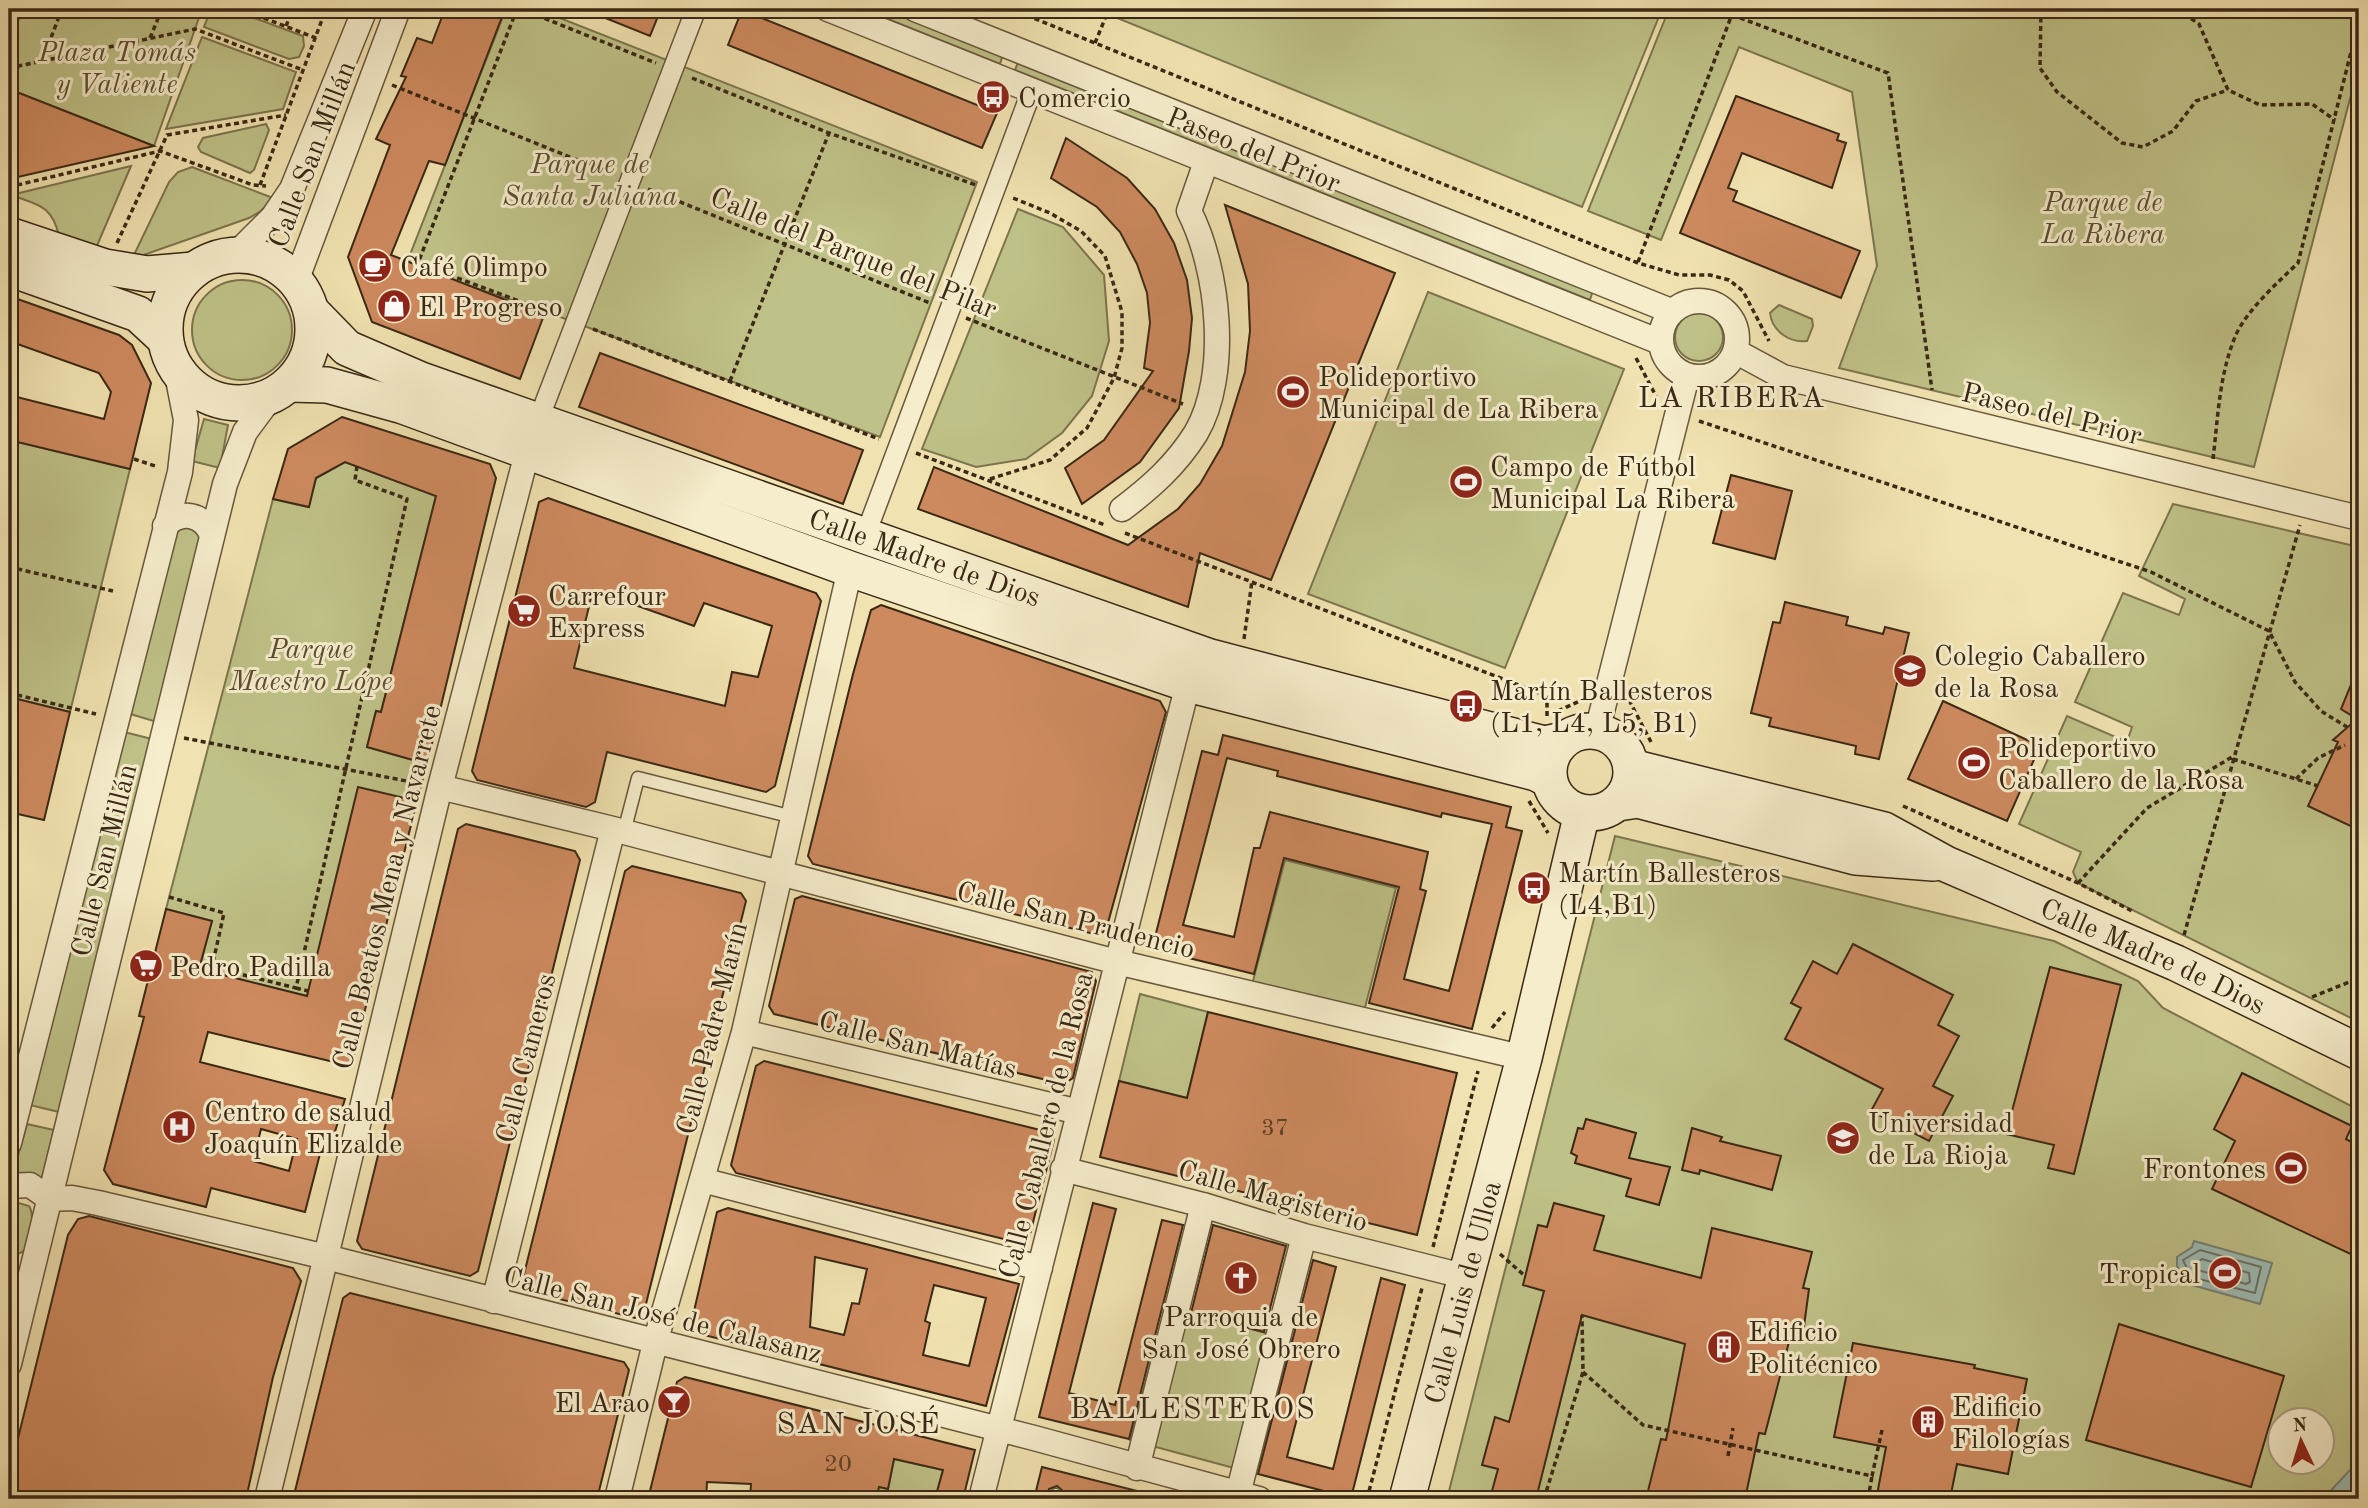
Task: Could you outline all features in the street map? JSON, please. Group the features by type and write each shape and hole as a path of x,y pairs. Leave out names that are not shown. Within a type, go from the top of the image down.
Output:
{"main road":[{"path":"9,235 105,267 147,274 194,270 223,257 235,255 261,258 281,267 296,281 312,312 314,326 310,352 281,390 242,404 216,401 193,388 138,314 95,296 9,268"},
{"path":"170,354 170,301 176,289 194,270"},
{"name":"Calle Madre de Dios","path":"312,312 348,348 421,380 532,437 850,569 1188,684 1559,738"},
{"name":"Calle Madre de Dios","path":"281,390 327,385 532,437 865,536 1241,666 1559,738"},
{"path":"1559,738 1616,740 1631,766 1627,792 1618,803 1602,812 1582,813 1560,801 1559,738"},
{"name":"Calle Madre de Dios","path":"1631,766 1884,830 1946,864 2176,963 2359,1052"},
{"name":"Calle Madre de Dios","path":"1618,803 1638,800 1856,857 1946,864"},
{"name":"Calle Luis de Ulloa","path":"1407,1499 1466,1277 1515,1071 1521,1011 1582,813"}],"street":[{"name":"Calle San Millán","path":"235,255 273,217 292,189 365,9"},
{"name":"Calle San Millán","path":"296,281 398,9"},
{"path":"532,437 696,9"},
{"name":"Paseo del Prior","path":"828,9 1660,342"},
{"name":"Paseo del Prior","path":"915,9 1671,312"},
{"path":"865,536 992,190 1032,90"},
{"path":"1118,523 1160,480 1186,447 1210,402 1217,327 1209,266 1200,233 1189,211 1206,162"},
{"path":"1693,300 1718,306 1735,325 1735,351 1722,370 1699,377 1687,376 1668,363 1660,342 1664,321 1671,312 1693,300"},
{"name":"Paseo del Prior","path":"1735,351 1783,377 2359,518"},
{"name":"Calle San Millán","path":"9,1143 180,472 186,420 170,354"},
{"path":"1559,738 1668,410 1687,376"},
{"name":"Calle San Millán","path":"9,1364 21,1269 50,1199 225,484 244,432 281,390"},
{"name":"Calle Beatos Mena y Navarrete","path":"267,1499 440,788 532,437"},
{"path":"165,526 178,517 195,516 205,521 212,535"},
{"name":"Calle Padre Marín","path":"617,1499 655,1343 744,1032 850,569"},
{"name":"Calle Caballero de la Rosa","path":"981,1499 1188,684"},
{"name":"Calle San Prudencio","path":"440,788 619,831 1117,962 1476,1046 1515,1071"},
{"name":"Calle Cameros","path":"494,1301 619,831"},
{"name":"Calle San Matías","path":"744,1032 1079,1112"},
{"name":"Calle Magisterio","path":"1063,1169 1203,1205 1304,1236 1466,1277"},
{"path":"702,1180 1040,1268"},
{"path":"9,1186 30,1185 50,1199"},
{"name":"Calle San José de Calasanz","path":"50,1199 72,1198 98,1203 326,1257 998,1430 1065,1456 1137,1468 1188,1490 1248,1497"},
{"path":"1137,1468 1203,1205"},
{"path":"1248,1497 1304,1236"}],"lane":[{"path":"619,831 638,778 793,817"}],"path":[{"path":"42,61 62,9"},
{"path":"150,38 162,9"},
{"path":"240,9 316,38"},
{"path":"286,26 293,9"},
{"path":"260,186 326,9"},
{"path":"990,479 1050,460 1087,429 1114,379 1122,348 1122,312 1105,256 1081,231 1050,213 992,190 829,133 519,9 418,263 898,446 990,479 1118,523 1252,582 1547,696 1559,738 1520,785 1551,838"},
{"path":"1011,9 1629,257 1638,263 1679,275 1710,275 1729,280 1742,291 1766,339 1775,346"},
{"path":"1095,43 1109,9"},
{"path":"1638,263 1734,9"},
{"path":"2041,9 2040,68 2057,92 2122,144 2143,147 2173,131 2196,101 2228,90"},
{"path":"2177,9 2199,24 2228,90 2260,105 2312,104 2335,120"},
{"path":"1732,15 1888,73 1931,390"},
{"path":"2208,482 2222,381 2236,334 2272,287 2298,262 2359,20"},
{"path":"9,68 195,29 303,70"},
{"name":"Calle del Parque del Pilar","path":"372,76 1114,379 1205,413"},
{"path":"105,267 167,135 286,115"},
{"path":"730,382 829,133"},
{"path":"9,187 160,151 260,186 292,189"},
{"path":"1618,291 1629,257"},
{"path":"1630,346 1659,402 1668,410 2151,572 2269,631 2295,681 2321,711 2347,727"},
{"path":"1918,387 1945,393"},
{"path":"2213,457 2223,460"},
{"path":"296,988 407,499 355,480 357,466"},
{"path":"2184,937 2305,506"},
{"path":"9,567 113,592"},
{"path":"1241,666 1252,582"},
{"path":"9,693 115,719"},
{"path":"165,733 440,788"},
{"path":"2296,779 2318,758 2345,745"},
{"path":"2078,883 2147,808 2233,758 2318,786"},
{"path":"169,897 224,913 212,967 308,991"},
{"path":"2310,998 2359,978"},
{"path":"1367,1499 1479,1067 1476,1046 1521,1011"},
{"path":"1582,1315 1583,1372 1544,1498 1648,1492"},
{"path":"1583,1372 1643,1425 1872,1476"},
{"path":"1728,1456 1733,1428"},
{"path":"1868,1499 1882,1430"}],"green space":[{"name":"Plaza Tomás y Valiente","path":"23,9 202,9 154,146 9,89 9,43"},
{"path":"211,9 230,9 303,36 304,46 299,57 289,59 204,27"},
{"name":"Parque de Santa Juliana","path":"506,9 537,9 977,182 880,437 539,309 406,265"},
{"path":"863,9 890,9 1003,54 1000,64"},
{"path":"1120,9 1662,9 1582,207 1117,18"},
{"name":"Parque de La Ribera","path":"1669,9 2359,9 2359,64 2254,467 1839,368 1877,266 1852,92 1739,47 1661,240 1588,211"},
{"path":"202,37 296,72 283,109 166,129"},
{"path":"1019,60 1593,290 1590,300 1015,70"},
{"path":"266,124 269,130 254,170 250,173 201,152 198,147 203,138"},
{"path":"131,166 96,248 59,236 48,212 36,204 11,195"},
{"path":"192,167 273,198 261,211 249,218 132,259 169,182 178,172"},
{"path":"1018,209 1063,227 1104,275 1109,341 1092,396 1062,433 1026,459 976,467 922,449"},
{"path":"242,280 261,284 277,295 288,311 292,330 288,349 277,365 261,376 242,380 223,376 207,365 196,349 192,330 196,311 207,295 223,284"},
{"name":"Campo de Fútbol Municipal La Ribera","path":"1428,292 1624,369 1505,668 1308,594"},
{"path":"1779,305 1812,319 1813,326 1807,341 1788,338 1774,325 1770,313"},
{"path":"1699,313 1716,320 1723,337 1716,354 1699,361 1682,354 1675,337 1682,320"},
{"path":"204,419 228,425 220,468 192,461"},
{"path":"9,440 130,469 70,712 9,697"},
{"name":"Parque Maestro Lópe","path":"345,462 436,496 381,712 376,711 367,747 427,764 417,801 307,996 199,969 212,921 166,909 273,499 308,507 316,478"},
{"path":"2173,504 2359,547 2359,1022 2078,883 2073,872 2081,852 2019,824 2067,716 2127,742 2132,727 2075,702 2123,593 2179,615 2185,599 2139,576"},
{"path":"180,523 203,533 157,722 127,713 175,529"},
{"path":"124,732 152,739 59,1112 30,1105"},
{"name":"Universidad de La Rioja","path":"1615,836 2054,941 2138,981 2163,1008 2359,1110 2359,1499 1447,1499"},
{"path":"1285,860 1396,888 1362,1019 1250,992"},
{"path":"1140,994 1208,1012 1187,1098 1119,1081"},
{"path":"27,1124 54,1130 40,1186 12,1177"},
{"path":"9,1203 29,1206 32,1231 24,1250 18,1254 9,1254"},
{"path":"1166,1306 1292,1340 1256,1474 1130,1440"},
{"path":"894,1459 943,1470 935,1499 876,1499 879,1487 888,1489"}],"water":[{"name":"Tropical","path":"2194,1241 2272,1263 2260,1304 2181,1282 2177,1257 2192,1247"},
{"path":"2350,1470 2359,1478 2359,1499 2323,1499"}],"building":[{"path":"445,9 505,9 445,165 429,161 391,255 544,315 520,379 372,322 348,257 390,145 376,139 406,77 401,76 417,38 432,43"},
{"path":"583,9 661,9 650,36"},
{"path":"742,10 997,113 982,148 728,45"},
{"path":"9,89 154,146 9,179"},
{"path":"1736,96 1839,134 1837,140 1846,143 1832,188 1742,153 1728,188 1737,191 1733,201 1860,251 1841,298 1680,233"},
{"path":"1066,138 1127,178 1155,209 1174,243 1187,280 1192,318 1179,408 1140,462 1082,504 1065,468 1104,440 1153,371 1144,368 1150,323 1147,293 1137,264 1120,232 1097,207 1051,178"},
{"name":"Polideportivo Municipal de La Ribera","path":"1225,205 1395,273 1271,580 1200,553 1188,607 918,509 934,467 1128,545 1178,509 1200,484 1222,446 1245,372 1250,331 1248,284"},
{"path":"9,296 119,335 132,345 151,383 130,469 9,440 9,395 104,419 111,392 99,373 9,341"},
{"path":"600,353 863,450 843,504 579,407"},
{"path":"342,417 490,464 496,478 427,764 367,747 376,711 381,712 436,496 345,462 316,478 309,507 273,499 288,449"},
{"path":"1731,475 1792,491 1775,559 1713,543"},
{"path":"548,498 816,593 821,601 775,786 766,792 607,752 595,802 586,807 477,780 472,771 539,502","holes":["593,590 694,626 704,603 772,626 758,677 732,672 725,706 574,668"]},
{"path":"1785,602 1848,617 1846,625 1883,634 1885,627 1909,633 1879,759 1855,754 1856,746 1769,726 1771,718 1751,713 1773,622 1780,623"},
{"path":"881,605 1160,701 1166,712 1106,930 1098,935 813,864 808,856 853,674 871,610"},
{"path":"2359,665 2359,830 2308,806 2338,742 2333,740 2357,719 2341,709"},
{"path":"9,697 70,712 44,820 9,812"},
{"name":"Polideportivo Caballero de la Rosa","path":"1943,701 2040,746 2007,821 1908,779"},
{"path":"1223,735 1511,807 1506,827 1522,831 1472,1029 1369,1003 1399,887 1284,858 1254,974 1152,949 1202,751 1218,755","holes":["1227,758 1278,771 1277,776 1441,817 1442,813 1492,824 1449,991 1404,979 1426,891 1420,889 1428,852 1270,812 1260,848 1254,848 1234,937 1183,925"]},
{"path":"358,787 417,801 351,1066 208,1032 200,1062 345,1099 330,1148 322,1146 305,1212 211,1188 206,1207 113,1184 104,1170 144,1017 139,1016 166,909 212,921 199,969 307,996","holes":["261,1129 297,1139 289,1171 253,1161"]},
{"path":"466,824 575,851 580,860 478,1271 470,1276 362,1249 357,1241 458,829"},
{"path":"632,866 741,893 746,901 644,1312 635,1318 527,1291 522,1282 625,871"},
{"path":"802,896 1092,972 1096,981 1073,1078 1063,1084 774,1014 769,1006 795,899"},
{"path":"1853,944 1953,995 1938,1025 1959,1036 1933,1086 1953,1096 1929,1141 1871,1111 1883,1089 1785,1039 1801,1008 1791,1003 1813,961 1837,974"},
{"path":"2050,967 2121,985 2074,1174 2048,1168 2054,1145 2006,1134"},
{"path":"1208,1012 1457,1073 1417,1235 1100,1157 1119,1081 1187,1098"},
{"path":"764,1061 1048,1132 1054,1140 1029,1238 1020,1243 736,1173 731,1165 756,1066"},
{"name":"Frontones","path":"2242,1073 2352,1126 2346,1139 2359,1146 2359,1258 2212,1189 2235,1141 2214,1129"},
{"path":"1586,1119 1636,1133 1629,1158 1670,1167 1659,1205 1626,1196 1631,1179 1575,1163 1577,1156 1571,1153 1578,1128 1583,1129"},
{"path":"1692,1128 1722,1137 1720,1141 1781,1156 1772,1190 1700,1170 1699,1174 1682,1170"},
{"path":"1093,1203 1116,1209 1069,1393 1115,1405 1162,1220 1183,1225 1129,1439 1039,1417"},
{"path":"1554,1203 1604,1216 1594,1250 1701,1278 1712,1228 1812,1252 1803,1288 1809,1289 1802,1341 1790,1338 1765,1434 1759,1433 1745,1499 1646,1499 1661,1439 1666,1440 1685,1344 1582,1315 1536,1499 1521,1499 1492,1491 1498,1469 1482,1465 1495,1417 1509,1422 1544,1291 1523,1285 1538,1225 1547,1227"},
{"path":"728,1208 1019,1284 986,1406 696,1333 691,1324 717,1212","holes":["815,1257 867,1269 859,1304 852,1303 844,1335 810,1327","934,1285 986,1298 969,1366 923,1355 930,1323 925,1321"]},
{"path":"89,1216 293,1268 301,1281 273,1377 246,1499 9,1499 9,1475 68,1235 78,1219"},
{"name":"Parroquia de San José Obrero","path":"1213,1225 1286,1246 1264,1332 1191,1313"},
{"path":"1313,1260 1336,1267 1287,1457 1333,1469 1381,1278 1405,1285 1351,1498 1258,1474"},
{"path":"350,1293 624,1362 629,1370 597,1499 293,1499 343,1298"},
{"path":"2119,1324 2284,1376 2275,1406 2266,1406 2266,1437 2251,1487 2086,1440"},
{"name":"Edificio Filologías","path":"1853,1343 1975,1365 1974,1368 2027,1379 2008,1474 1957,1464 1950,1499 1898,1499 1877,1495 1886,1447 1834,1437"},
{"path":"685,1377 975,1450 963,1499 935,1499 943,1470 894,1459 888,1489 879,1487 876,1499 811,1499 792,1495 792,1499 750,1499 751,1484 707,1482 706,1499 648,1499 677,1382"},
{"path":"1042,1467 1145,1493 1144,1499 1064,1499 1064,1492 1057,1486 1049,1489 1046,1499 1034,1499"}],"place":[{"name":"Comercio","path":"993,97"},
{"name":"Café Olimpo","path":"375,266"},
{"name":"El Progreso","path":"394,306"},
{"name":"Polideportivo Municipal de La Ribera","path":"1293,392"},
{"name":"Campo de Fútbol Municipal La Ribera","path":"1466,482"},
{"name":"Carrefour Express","path":"524,611"},
{"name":"Colegio Caballero de la Rosa","path":"1910,671"},
{"name":"Martín Ballesteros (L1, L4, L5, B1)","path":"1466,706"},
{"name":"Polideportivo Caballero de la Rosa","path":"1974,763"},
{"name":"Martín Ballesteros (L4,B1)","path":"1534,888"},
{"name":"Pedro Padilla","path":"146,966"},
{"name":"Centro de salud Joaquín Elizalde","path":"179,1127"},
{"name":"Universidad de La Rioja","path":"1843,1138"},
{"name":"Frontones","path":"2291,1168"},
{"name":"Tropical","path":"2225,1273"},
{"name":"Parroquia de San José Obrero","path":"1241,1278"},
{"name":"Edificio Politécnico","path":"1724,1347"},
{"name":"El Arao","path":"674,1402"},
{"name":"Edificio Filologías","path":"1928,1422"}],"district":[{"name":"LA RIBERA","path":"1732,397"},
{"name":"BALLESTEROS","path":"1193,1408"},
{"name":"SAN JOSÉ","path":"859,1423"}]}
